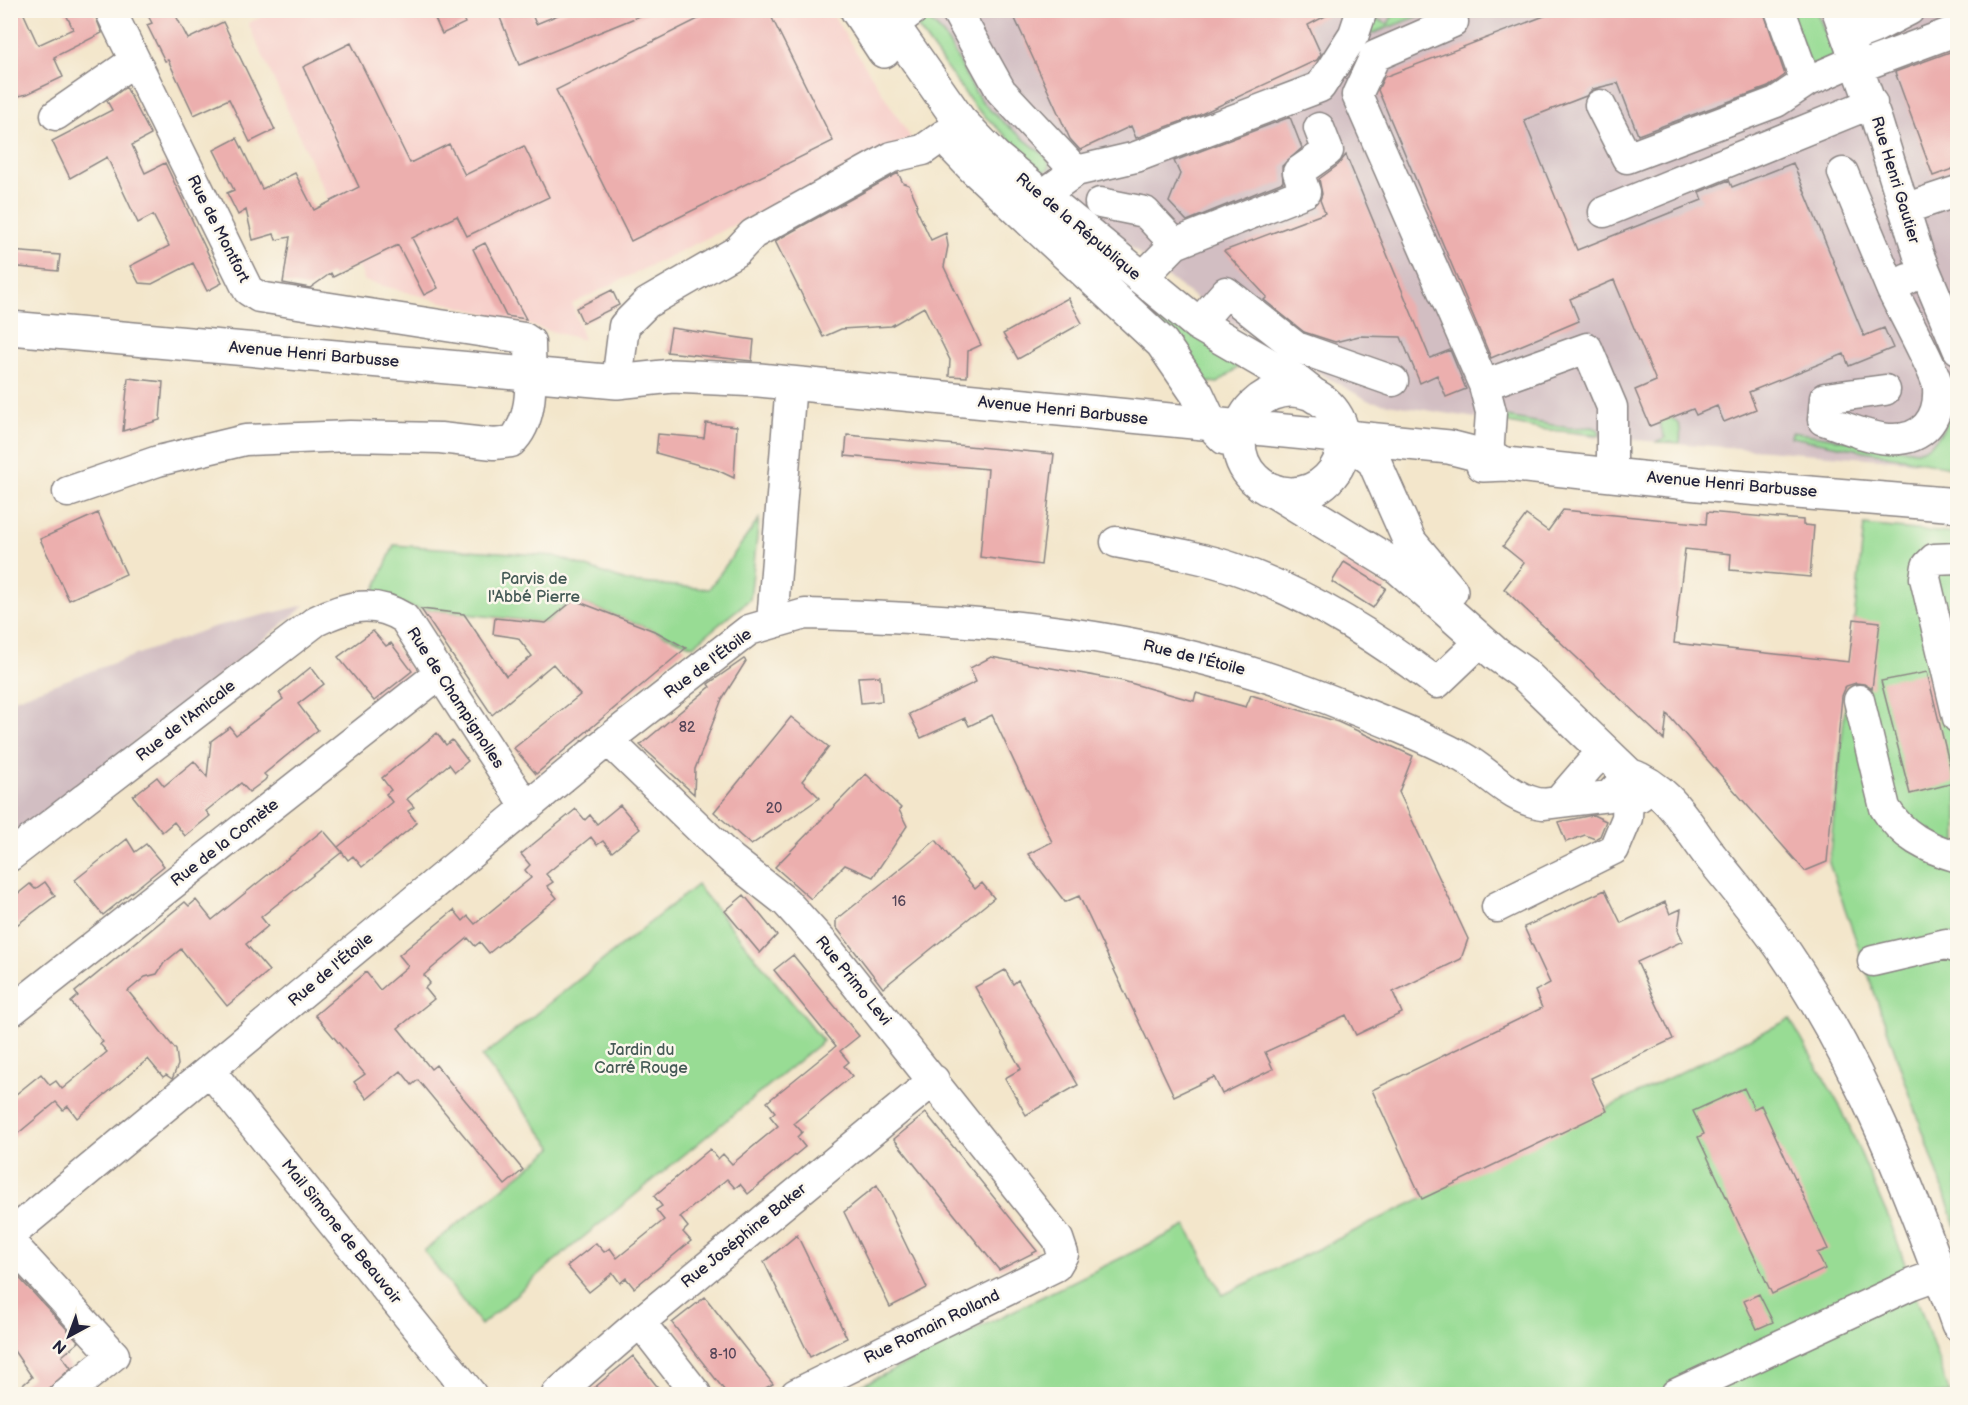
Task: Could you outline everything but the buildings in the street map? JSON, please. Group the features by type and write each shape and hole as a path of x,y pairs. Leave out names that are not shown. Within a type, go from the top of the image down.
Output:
{"main road":[{"name":"Rue de la République","path":"857,10 944,135 975,169 1162,343 1197,394 1229,433 1246,468 1272,490 1399,568 1481,641 1523,673"},
{"name":"Rue de la République","path":"896,15 974,137 1041,196 1198,324 1293,379 1316,397 1334,413 1342,448"},
{"name":"Avenue Henri Barbusse","path":"10,328 617,382 644,392 790,394 938,414 1229,433 1342,448 1449,447 1497,461 1612,475 1958,505"},
{"path":"1229,433 1252,407 1271,394 1294,390 1316,397"},
{"path":"1272,490 1289,496 1311,492 1329,479 1342,448 1374,461 1410,542 1444,585 1508,645 1523,673 1629,775 1639,795 1710,855 1741,891 1787,955 1855,1070 1890,1143 1958,1324"},
{"name":"Avenue Henri Barbusse","path":"1374,461 1434,466 1497,461"}],"street":[{"name":"Rue de Montfort","path":"110,10 248,290 259,297 524,338 530,342 529,374"},
{"path":"956,10 1001,91 1076,171"},
{"path":"1041,196 1076,171 1136,157 1320,87 1354,34 1362,10"},
{"path":"1449,10 1454,22 1375,56 1357,95 1484,385 1491,412 1497,461"},
{"path":"1780,10 1806,82"},
{"name":"Rue Henri Gautier","path":"1836,10 1875,112 1925,272 1954,331"},
{"path":"1854,55 1874,28 1907,11"},
{"path":"1600,105 1627,158 1776,102 1854,55 1958,30"},
{"path":"56,115 134,62"},
{"path":"1734,178 1875,112"},
{"path":"1604,212 1875,112"},
{"path":"1141,279 1175,244 1305,192 1298,172 1328,151 1319,128"},
{"path":"617,382 624,326 646,303 737,251 753,234 892,157 923,150 944,135"},
{"path":"1843,173 1891,288 1938,386 1935,415 1925,430 1909,437 1889,440 1823,420 1826,398 1885,390"},
{"path":"1904,209 1958,191"},
{"path":"1100,204 1145,212 1175,244"},
{"path":"1891,288 1925,272"},
{"path":"1198,324 1226,292 1296,346 1393,381"},
{"path":"1484,385 1587,348 1612,407 1612,475"},
{"path":"68,492 158,461 245,440 350,436 440,438 494,444 511,442 524,424 529,374"},
{"path":"772,622 790,394"},
{"path":"1116,542 1232,567 1305,599 1387,646 1437,683 1481,641"},
{"path":"1958,558 1934,559 1927,566 1925,578 1958,718"},
{"name":"Rue de Champignolles","path":"371,605 390,610 404,618 527,808"},
{"name":"Rue de l'Amicale","path":"10,856 316,621 340,609 371,605"},
{"name":"Rue de l'Étoile","path":"10,1235 608,740 749,630 772,622 805,614 1022,625 1158,647 1248,670 1324,697 1464,758 1527,801 1543,804 1609,796 1619,789 1629,775"},
{"name":"Rue de la Comète","path":"10,1012 439,674"},
{"path":"1859,700 1885,808 1889,815 1906,834 1921,843 1958,857"},
{"name":"Rue Primo Levi","path":"608,740 730,858 786,902 824,944 1058,1239 1063,1254"},
{"path":"1559,801 1590,765 1605,752"},
{"path":"1497,906 1614,849 1627,818 1629,775"},
{"path":"1873,962 1946,944 1958,948"},
{"name":"Mail Simone de Beauvoir","path":"210,1071 471,1395"},
{"name":"Rue Joséphine Baker","path":"557,1395 640,1322 934,1080"},
{"path":"10,1242 114,1354 66,1395"},
{"name":"Rue Romain Rolland","path":"796,1395 1056,1266 1063,1254"},
{"path":"1676,1395 1902,1288 1940,1274"},
{"path":"640,1322 696,1395"}],"shaded area":[{"path":"277,10 830,11 911,138 572,304 584,340 365,281 248,23"},
{"path":"905,11 1957,11 1957,465 1595,437 1369,401 1222,318 1162,273 1074,198 974,106"},
{"path":"306,605 11,840 11,700 213,627"}],"green space":[{"path":"1395,11 1433,11 1357,39 1369,16 1388,24"},
{"path":"1790,11 1816,11 1834,53 1833,57 1811,67"},
{"path":"923,17 941,32 984,104 1047,158 1050,167 1044,172 974,106 913,21"},
{"path":"934,98 1243,363 1218,383 1199,381"},
{"path":"1954,397 1959,433 1957,452 1950,467 1791,437 1792,432 1916,451 1925,448 1938,437 1946,423"},
{"path":"1507,417 1569,428 1593,427 1599,430 1600,435 1539,429 1504,422"},
{"path":"1672,418 1678,423 1680,429 1680,443 1657,442 1665,438 1658,420"},
{"name":"Parvis de l'Abbé Pierre","path":"759,519 750,599 693,646 572,599 546,623 413,608 373,594 394,545 555,556 629,582 709,589"},
{"path":"1864,525 1957,534 1957,1229 1829,863"},
{"name":"Jardin du Carré Rouge","path":"697,885 823,1041 558,1258 481,1325 424,1251 553,1148 482,1057"},
{"path":"1790,1019 1842,1110 1891,1224 1950,1394 844,1394 1186,1226 1223,1295"}]}
